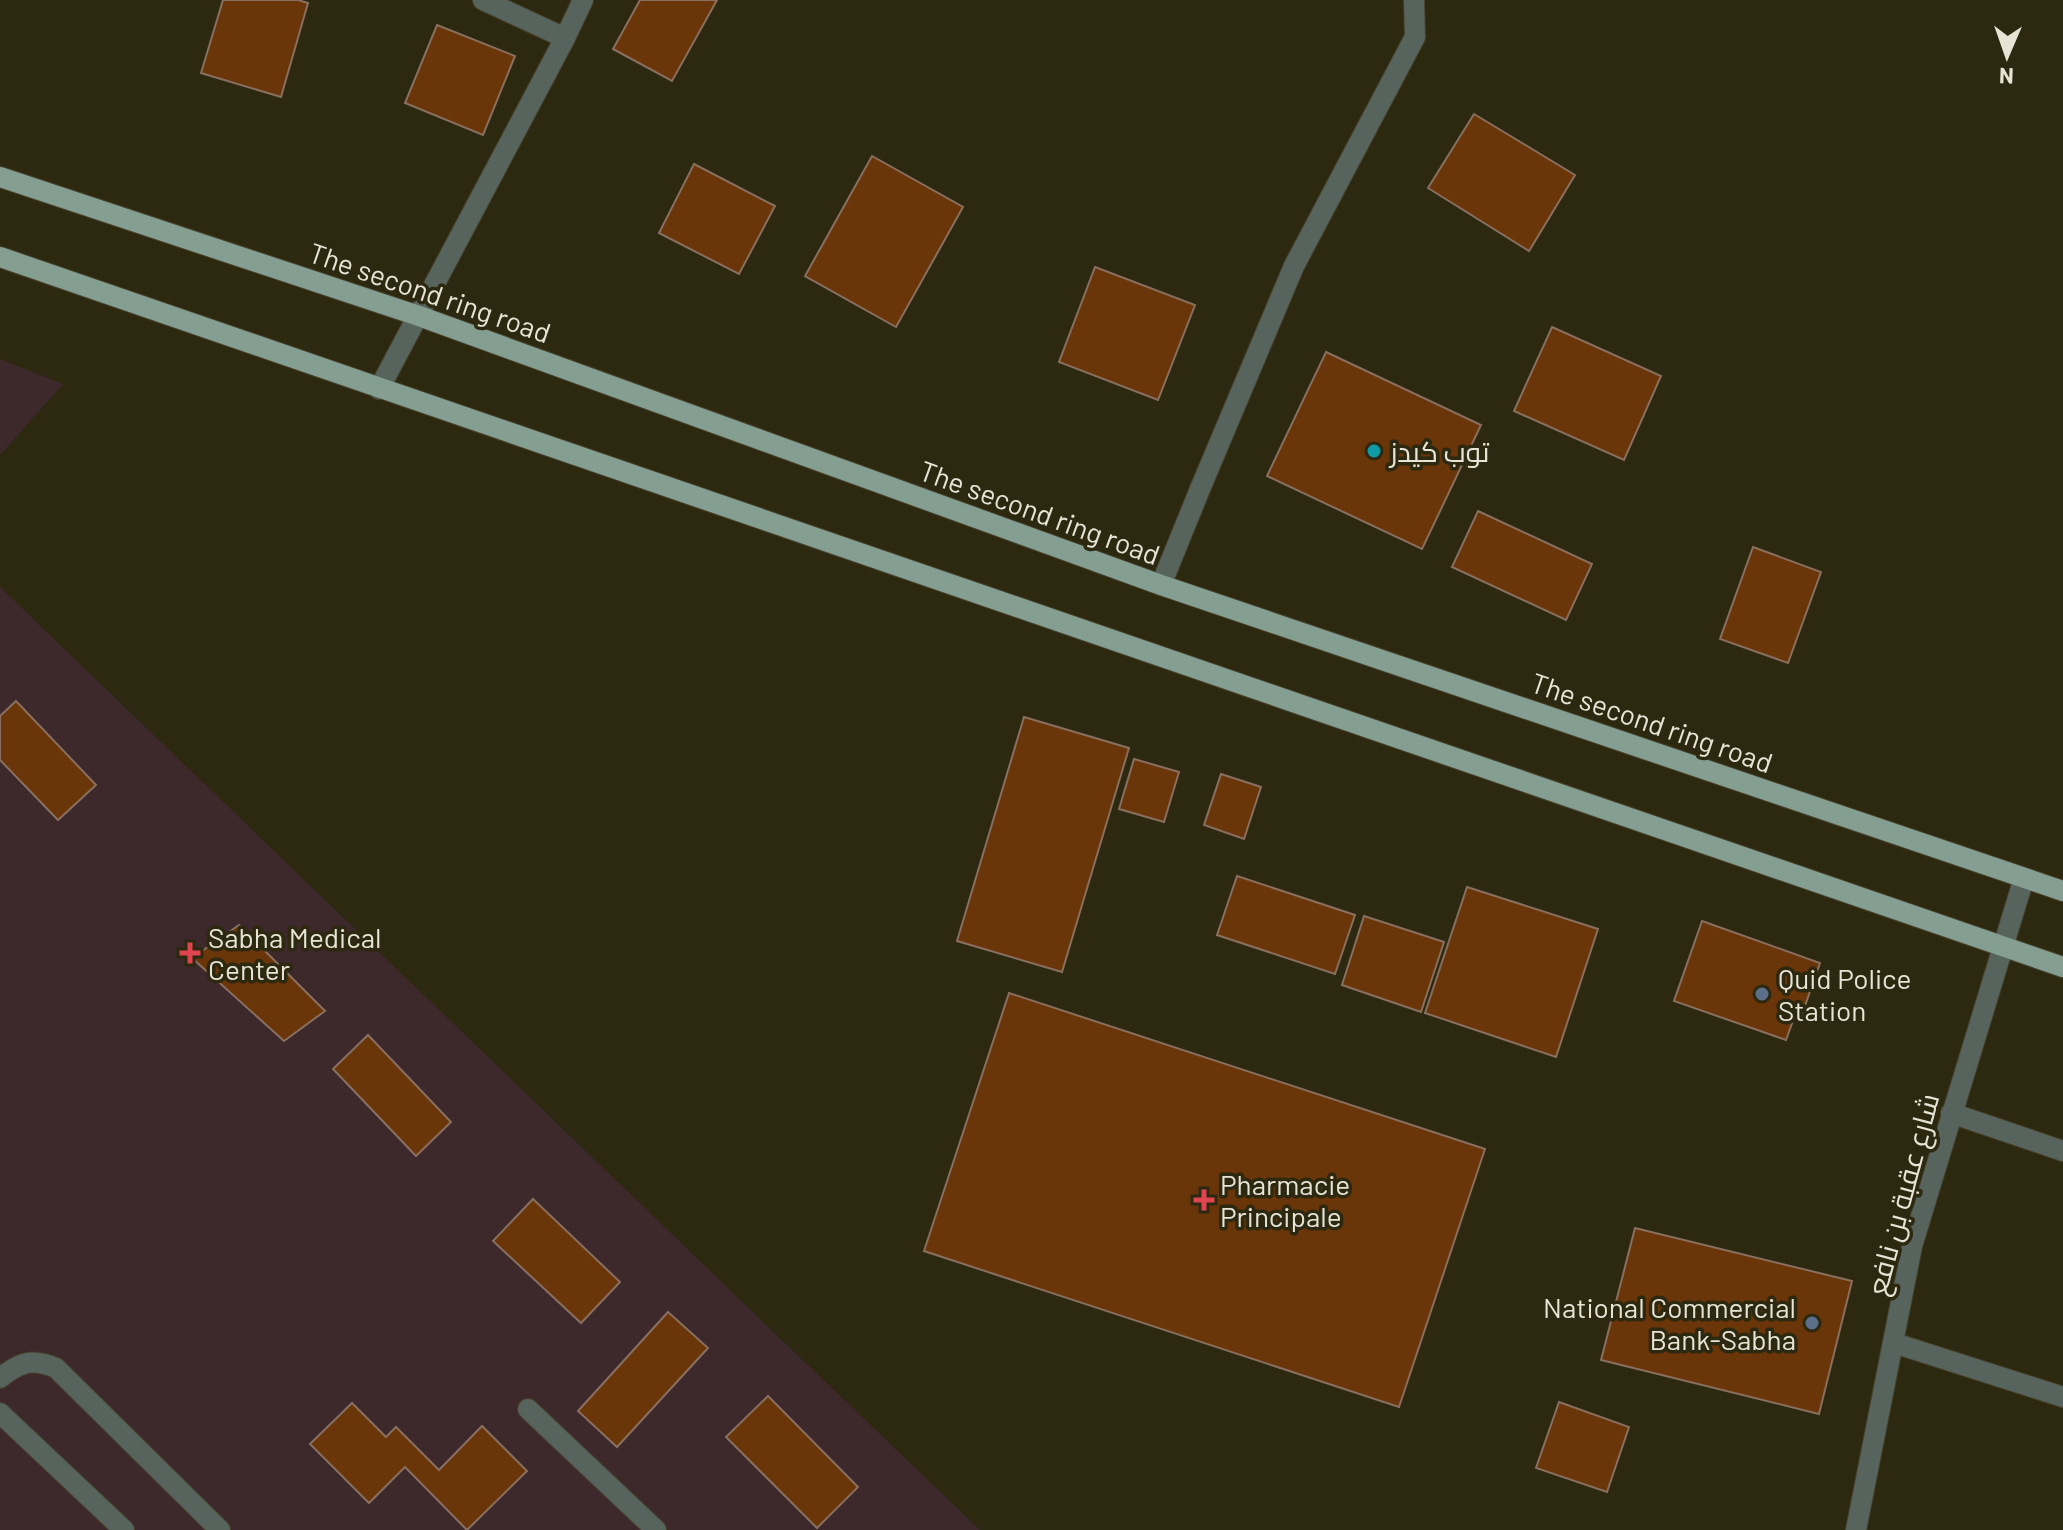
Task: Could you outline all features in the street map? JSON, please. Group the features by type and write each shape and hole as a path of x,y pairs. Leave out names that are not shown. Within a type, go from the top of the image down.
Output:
{"main road":[{"name":"The second ring road","path":"0,177 419,316 1161,585 2063,891"},
{"path":"0,257 2063,967"}],"street":[{"path":"483,0 565,38"},
{"path":"379,389 583,0"},
{"path":"1161,585 1294,266 1415,37 1414,0"},
{"name":"شارع عقبة بن نافع","path":"1856,1530 1912,1246 2024,878"},
{"path":"1951,1113 2063,1151"},
{"path":"1894,1343 2063,1397"},
{"path":"0,1378 22,1363 45,1363 56,1368 220,1530"},
{"path":"528,1409 656,1530"},
{"path":"0,1413 124,1530"}],"shaded area":[{"path":"0,359 63,384 0,455"},
{"name":"Sabha Medical Center","path":"0,587 760,1319 980,1530 0,1530"}],"building":[{"path":"223,0 298,0 308,3 281,97 201,73"},
{"path":"640,0 717,0 672,81 613,49"},
{"path":"437,25 515,56 483,135 405,103"},
{"path":"1474,114 1575,175 1529,251 1428,188"},
{"path":"872,156 963,207 896,327 805,276"},
{"path":"694,164 775,206 739,274 659,233"},
{"path":"1095,267 1195,305 1158,400 1059,362"},
{"path":"1552,327 1661,376 1624,460 1514,411"},
{"name":"توب كيدز","path":"1326,352 1481,425 1422,549 1267,476"},
{"path":"1478,511 1592,564 1566,620 1452,567"},
{"path":"1753,547 1821,572 1788,663 1720,639"},
{"path":"16,701 96,785 58,820 0,760 0,716"},
{"path":"1024,717 1129,748 1062,972 957,941"},
{"path":"1134,759 1179,772 1164,822 1119,809"},
{"path":"1221,774 1261,787 1244,839 1204,825"},
{"path":"1237,876 1355,915 1335,974 1217,935"},
{"path":"1467,887 1598,929 1556,1057 1425,1013"},
{"path":"1364,916 1444,942 1421,1012 1342,985"},
{"path":"1702,921 1820,963 1800,1020 1794,1018 1786,1040 1674,1001"},
{"path":"239,925 325,1011 284,1041 192,958"},
{"name":"Pharmacie Principale","path":"1009,993 1485,1149 1399,1407 924,1251"},
{"path":"368,1035 451,1122 416,1156 333,1069"},
{"path":"533,1199 620,1282 581,1323 493,1241"},
{"path":"1635,1228 1852,1281 1819,1414 1601,1360"},
{"path":"668,1312 708,1348 617,1447 578,1411"},
{"path":"768,1396 858,1487 817,1528 726,1437"},
{"path":"1559,1402 1629,1427 1607,1492 1536,1468"},
{"path":"352,1403 386,1437 396,1427 439,1470 482,1426 527,1471 467,1530 405,1467 369,1503 310,1444"}],"place":[{"name":"توب كيدز","path":"1374,451"},
{"name":"Sabha Medical Center","path":"190,953"},
{"name":"Quid Police Station","path":"1762,994"},
{"name":"Pharmacie Principale","path":"1204,1200"},
{"name":"National Commercial Bank-Sabha","path":"1812,1323"}]}
